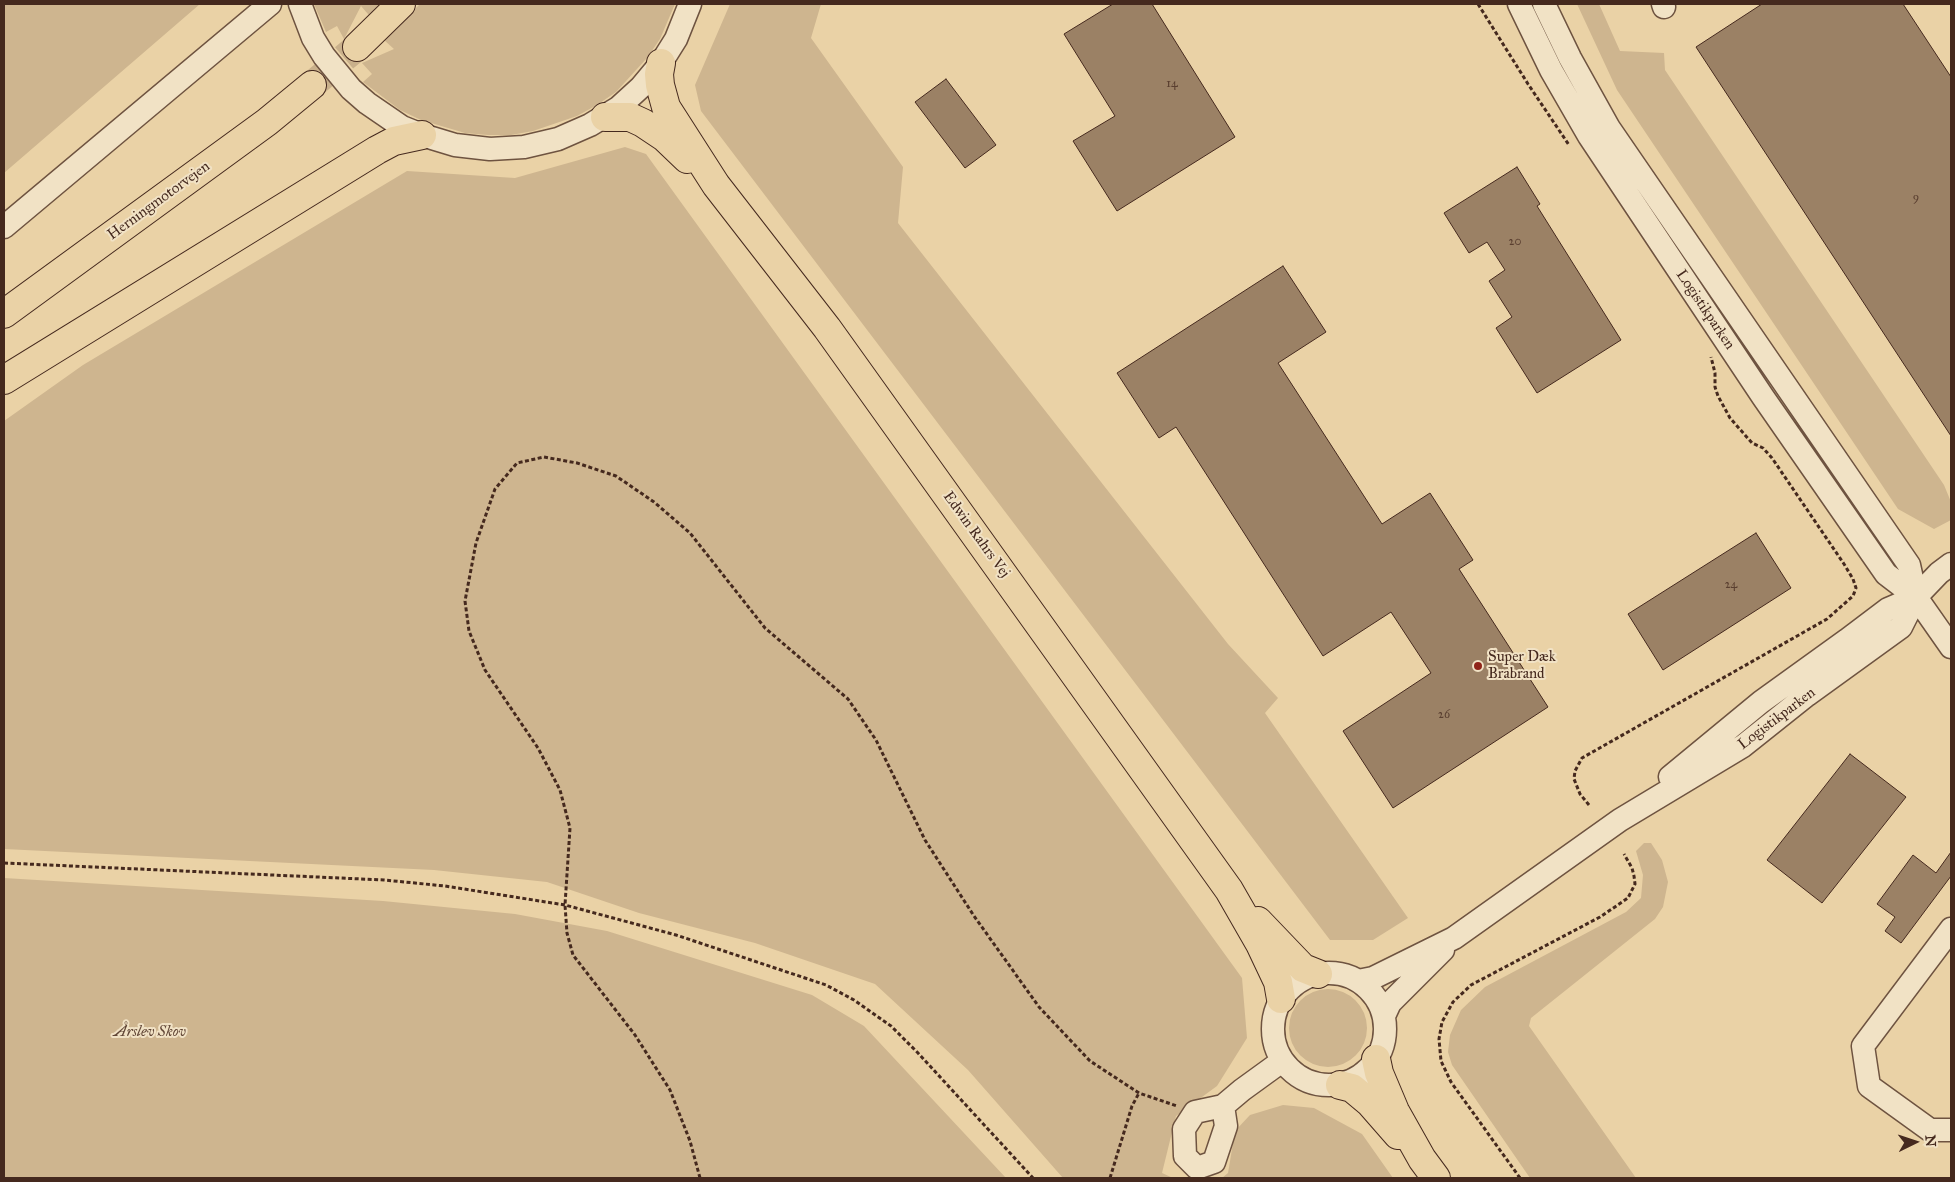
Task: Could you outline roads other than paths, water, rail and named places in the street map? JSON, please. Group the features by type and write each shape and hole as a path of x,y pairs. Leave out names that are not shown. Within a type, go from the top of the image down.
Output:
{"highway":[{"path":"357,47 401,4"},
{"path":"661,63 660,84 666,107 716,185"},
{"name":"Herningmotorvejen","path":"4,314 267,122 312,85"},
{"path":"605,116 630,117 643,123 664,137 716,185"},
{"path":"4,380 377,150 394,141 422,135"},
{"name":"Edwin Rahrs Vej","path":"716,185 832,336 1229,890"},
{"path":"1229,890 1303,968 1318,974"},
{"path":"1229,890 1275,974 1281,998"},
{"path":"1376,1059 1379,1073 1395,1111 1429,1168"},
{"path":"1340,1085 1352,1088 1370,1103 1429,1168"}],"street":[{"path":"4,227 270,4"},
{"path":"300,4 314,38 324,56 351,89 384,116 438,141 472,148 490,149 541,144 574,133 605,116 641,87 661,63 676,39 690,4"},
{"name":"Logistikparken","path":"1519,4 1551,70 1580,120 1641,216 1763,397 1886,574 1916,597 1951,646"},
{"name":"Logistikparken","path":"1544,4 1570,58 1609,128 1909,565 1916,597"},
{"name":"Logistikparken","path":"1358,981 1374,978 1454,938 1620,820 1743,746 1807,695 1901,627 1916,597 1939,573 1951,564"},
{"path":"1951,929 1863,1046 1869,1086 1930,1130 1951,1130"},
{"name":"Logistikparken","path":"1384,1016 1390,1003 1454,938"},
{"path":"1332,973 1345,975 1358,981 1370,990 1384,1016 1384,1039 1376,1059 1361,1076 1340,1085 1321,1085 1303,1080 1282,1061 1273,1041 1272,1030 1276,1008 1281,998 1297,982 1318,974 1332,973"},
{"path":"1223,1106 1226,1126 1214,1162 1197,1168 1184,1156 1184,1129 1195,1112 1223,1106 1282,1061"}],"tunnel":[{"path":"312,85 357,47"}],"place":[{"name":"Super Dæk Brabrand","path":"1478,666"}],"park label":[{"name":"Årslev Skov","path":"150,1032"}]}
